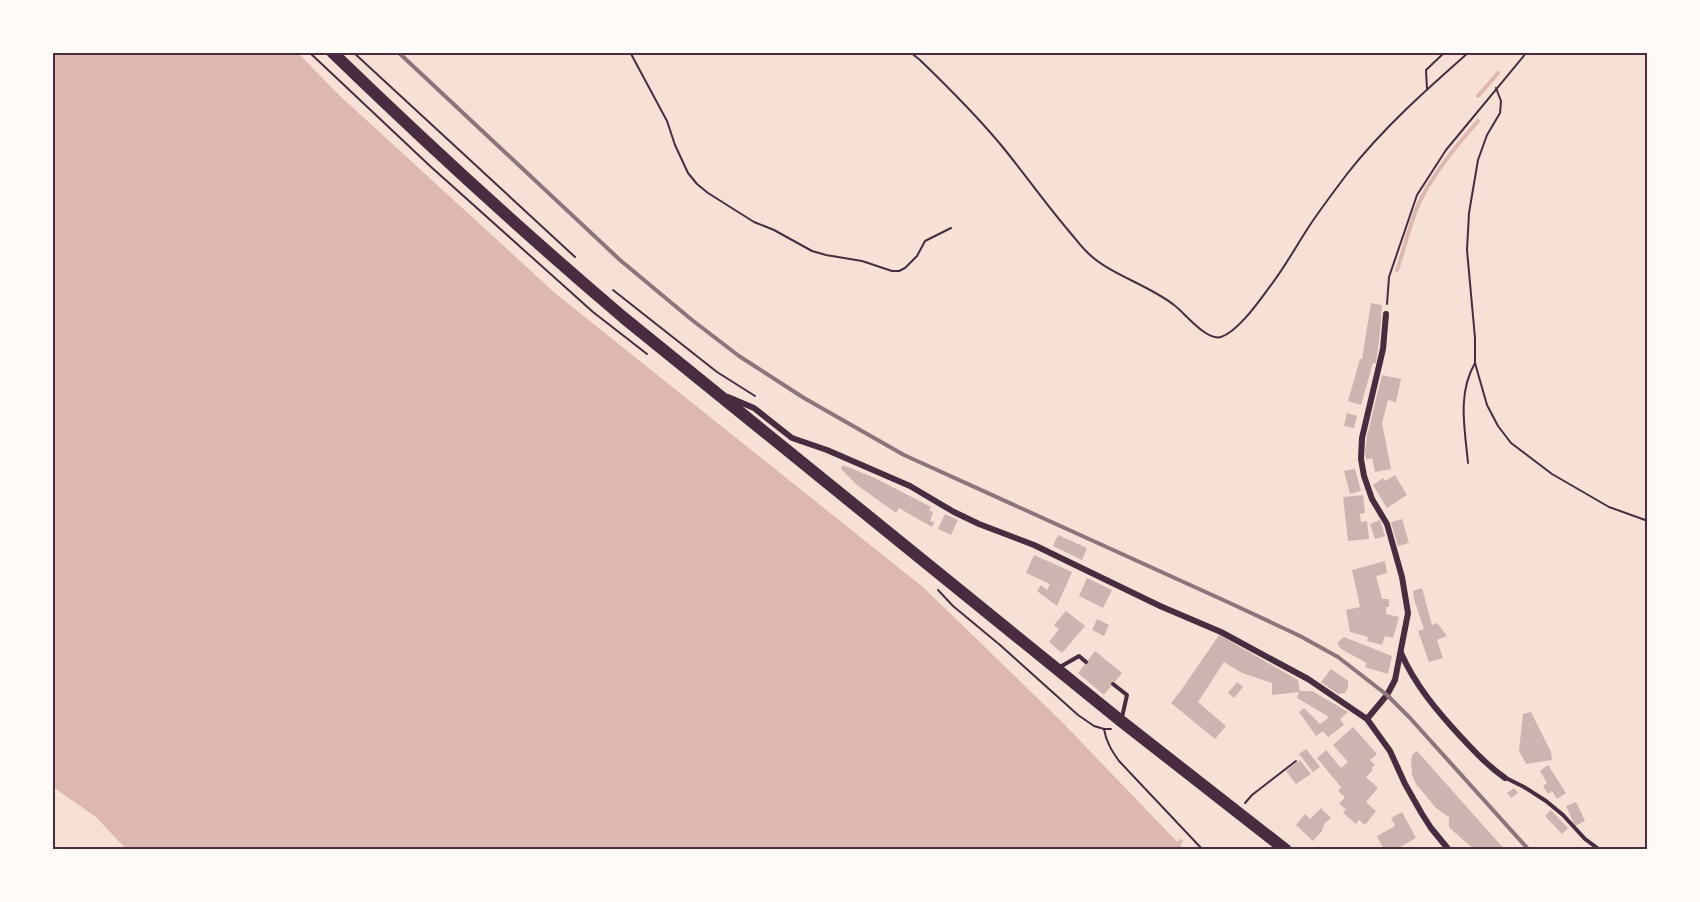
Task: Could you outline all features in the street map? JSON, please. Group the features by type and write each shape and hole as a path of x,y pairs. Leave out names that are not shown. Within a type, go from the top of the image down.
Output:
{"main road":[{"path":"332,52 458,170 624,318 1121,721 1286,849"}],"street":[{"path":"1367,719 1387,695 1395,680 1408,613 1402,577 1387,524 1372,499 1361,459 1362,438 1383,349 1386,314"},
{"path":"716,393 754,408 792,438 827,450 910,486 979,524 1034,544 1160,606 1221,632 1308,679 1367,719 1390,751 1422,814 1449,849"},
{"path":"1401,653 1419,687 1448,722 1489,767 1505,778"}],"lane":[{"path":"1057,669 1078,656 1086,662"},
{"path":"1113,684 1127,695 1121,721"},
{"path":"1505,778 1545,801 1563,815 1585,839 1600,849"}],"path":[{"path":"353,52 579,261"},
{"path":"630,52 667,121 688,173 708,193 754,222 826,255 862,261 892,271 905,268 917,256 925,241 951,228"},
{"path":"910,52 979,121 1089,255 1103,265 1164,297 1207,335 1218,338 1239,325 1284,269 1310,225 1348,172 1426,89 1469,52"},
{"path":"1426,89 1426,70 1445,52"},
{"path":"1386,314 1389,278 1417,195 1446,150 1527,52"},
{"path":"1496,88 1502,101 1500,113 1487,135 1478,160 1469,213 1467,250 1475,363 1487,405 1498,426 1511,443 1552,474 1610,507 1647,521"},
{"path":"611,289 717,372 760,401"},
{"path":"1468,463 1463,404 1469,373 1475,363"},
{"path":"1078,715 1094,726 1104,729 1112,728 1121,721"},
{"path":"1104,729 1109,748 1119,761 1203,849"},
{"path":"1244,804 1252,795 1296,761"}],"shaded area":[{"path":"53,52 298,53 339,95 556,294 924,588 1063,723 1184,849 126,849 96,817 53,787"}],"building":[{"path":"1371,303 1382,305 1380,333 1376,363 1373,363 1361,405 1348,401 1360,359 1362,359"},
{"path":"1382,375 1401,379 1396,402 1388,400 1382,423 1391,469 1375,472 1372,458 1366,460 1365,452"},
{"path":"1347,413 1357,416 1354,428 1344,426"},
{"path":"843,465 875,478 931,507 929,510 933,512 930,521 934,522 932,527 899,508 896,513 857,485 841,469"},
{"path":"1355,469 1361,491 1350,494 1344,471"},
{"path":"1395,475 1407,495 1387,508 1373,485 1383,478 1385,481"},
{"path":"1363,495 1365,513 1360,514 1361,522 1367,521 1369,539 1348,541 1343,497"},
{"path":"945,514 958,520 951,535 938,529"},
{"path":"1402,519 1409,543 1398,546 1391,522"},
{"path":"1380,520 1385,536 1375,539 1370,524"},
{"path":"1058,535 1087,548 1082,560 1053,546"},
{"path":"1034,555 1072,572 1057,606 1037,591 1041,585 1047,590 1050,584 1026,573"},
{"path":"1385,561 1387,573 1376,576 1382,599 1389,599 1386,614 1399,617 1393,638 1385,636 1382,645 1367,641 1368,637 1350,632 1346,610 1360,607 1352,570"},
{"path":"1087,578 1112,590 1103,608 1079,596"},
{"path":"1422,588 1432,625 1437,623 1447,636 1437,640 1443,658 1429,662 1418,631 1424,629 1413,591"},
{"path":"1066,611 1085,626 1062,653 1049,642 1059,629 1054,625"},
{"path":"1097,619 1109,625 1104,636 1092,630"},
{"path":"1219,635 1298,680 1300,691 1312,691 1348,712 1340,719 1344,725 1328,737 1323,731 1316,736 1299,712 1304,708 1320,724 1329,717 1297,698 1299,692 1272,695 1272,683 1242,673 1224,662 1198,702 1226,726 1215,739 1171,703"},
{"path":"1344,637 1392,656 1388,674 1365,667 1367,663 1341,649 1337,643"},
{"path":"1095,651 1122,673 1104,695 1078,673"},
{"path":"1331,669 1348,681 1345,693 1338,694 1321,682"},
{"path":"1237,682 1243,687 1234,698 1228,693"},
{"path":"1531,712 1551,752 1552,760 1526,764 1519,751 1523,714"},
{"path":"1353,727 1377,754 1370,760 1375,765 1366,777 1378,788 1366,802 1376,811 1365,825 1359,820 1356,824 1343,813 1346,809 1339,804 1345,797 1338,791 1341,787 1317,758 1326,750 1341,768 1348,762 1333,745"},
{"path":"1306,749 1320,767 1313,772 1299,754"},
{"path":"1417,751 1505,850 1475,850 1449,827 1449,817 1436,808 1416,784 1412,775 1411,760"},
{"path":"1300,760 1311,774 1296,784 1286,771"},
{"path":"1548,765 1566,793 1557,799 1552,791 1548,794 1543,786 1547,783 1540,771"},
{"path":"1514,788 1518,793 1511,798 1507,793"},
{"path":"1576,802 1585,821 1575,826 1566,806"},
{"path":"1321,808 1331,818 1324,824 1322,831 1313,841 1296,825 1305,814 1310,819"},
{"path":"1551,810 1568,828 1562,834 1545,816"},
{"path":"1402,812 1416,838 1395,850 1384,850 1377,836 1395,826 1391,818"}],"waterway":[{"path":"1478,96 1498,73"},
{"path":"1397,270 1421,199 1440,168 1478,121"},
{"path":"1172,850 1181,841"}],"railway":[{"path":"398,52 620,260 739,356 804,398 904,455 1232,604 1338,657 1387,695 1410,718 1529,850"}]}
